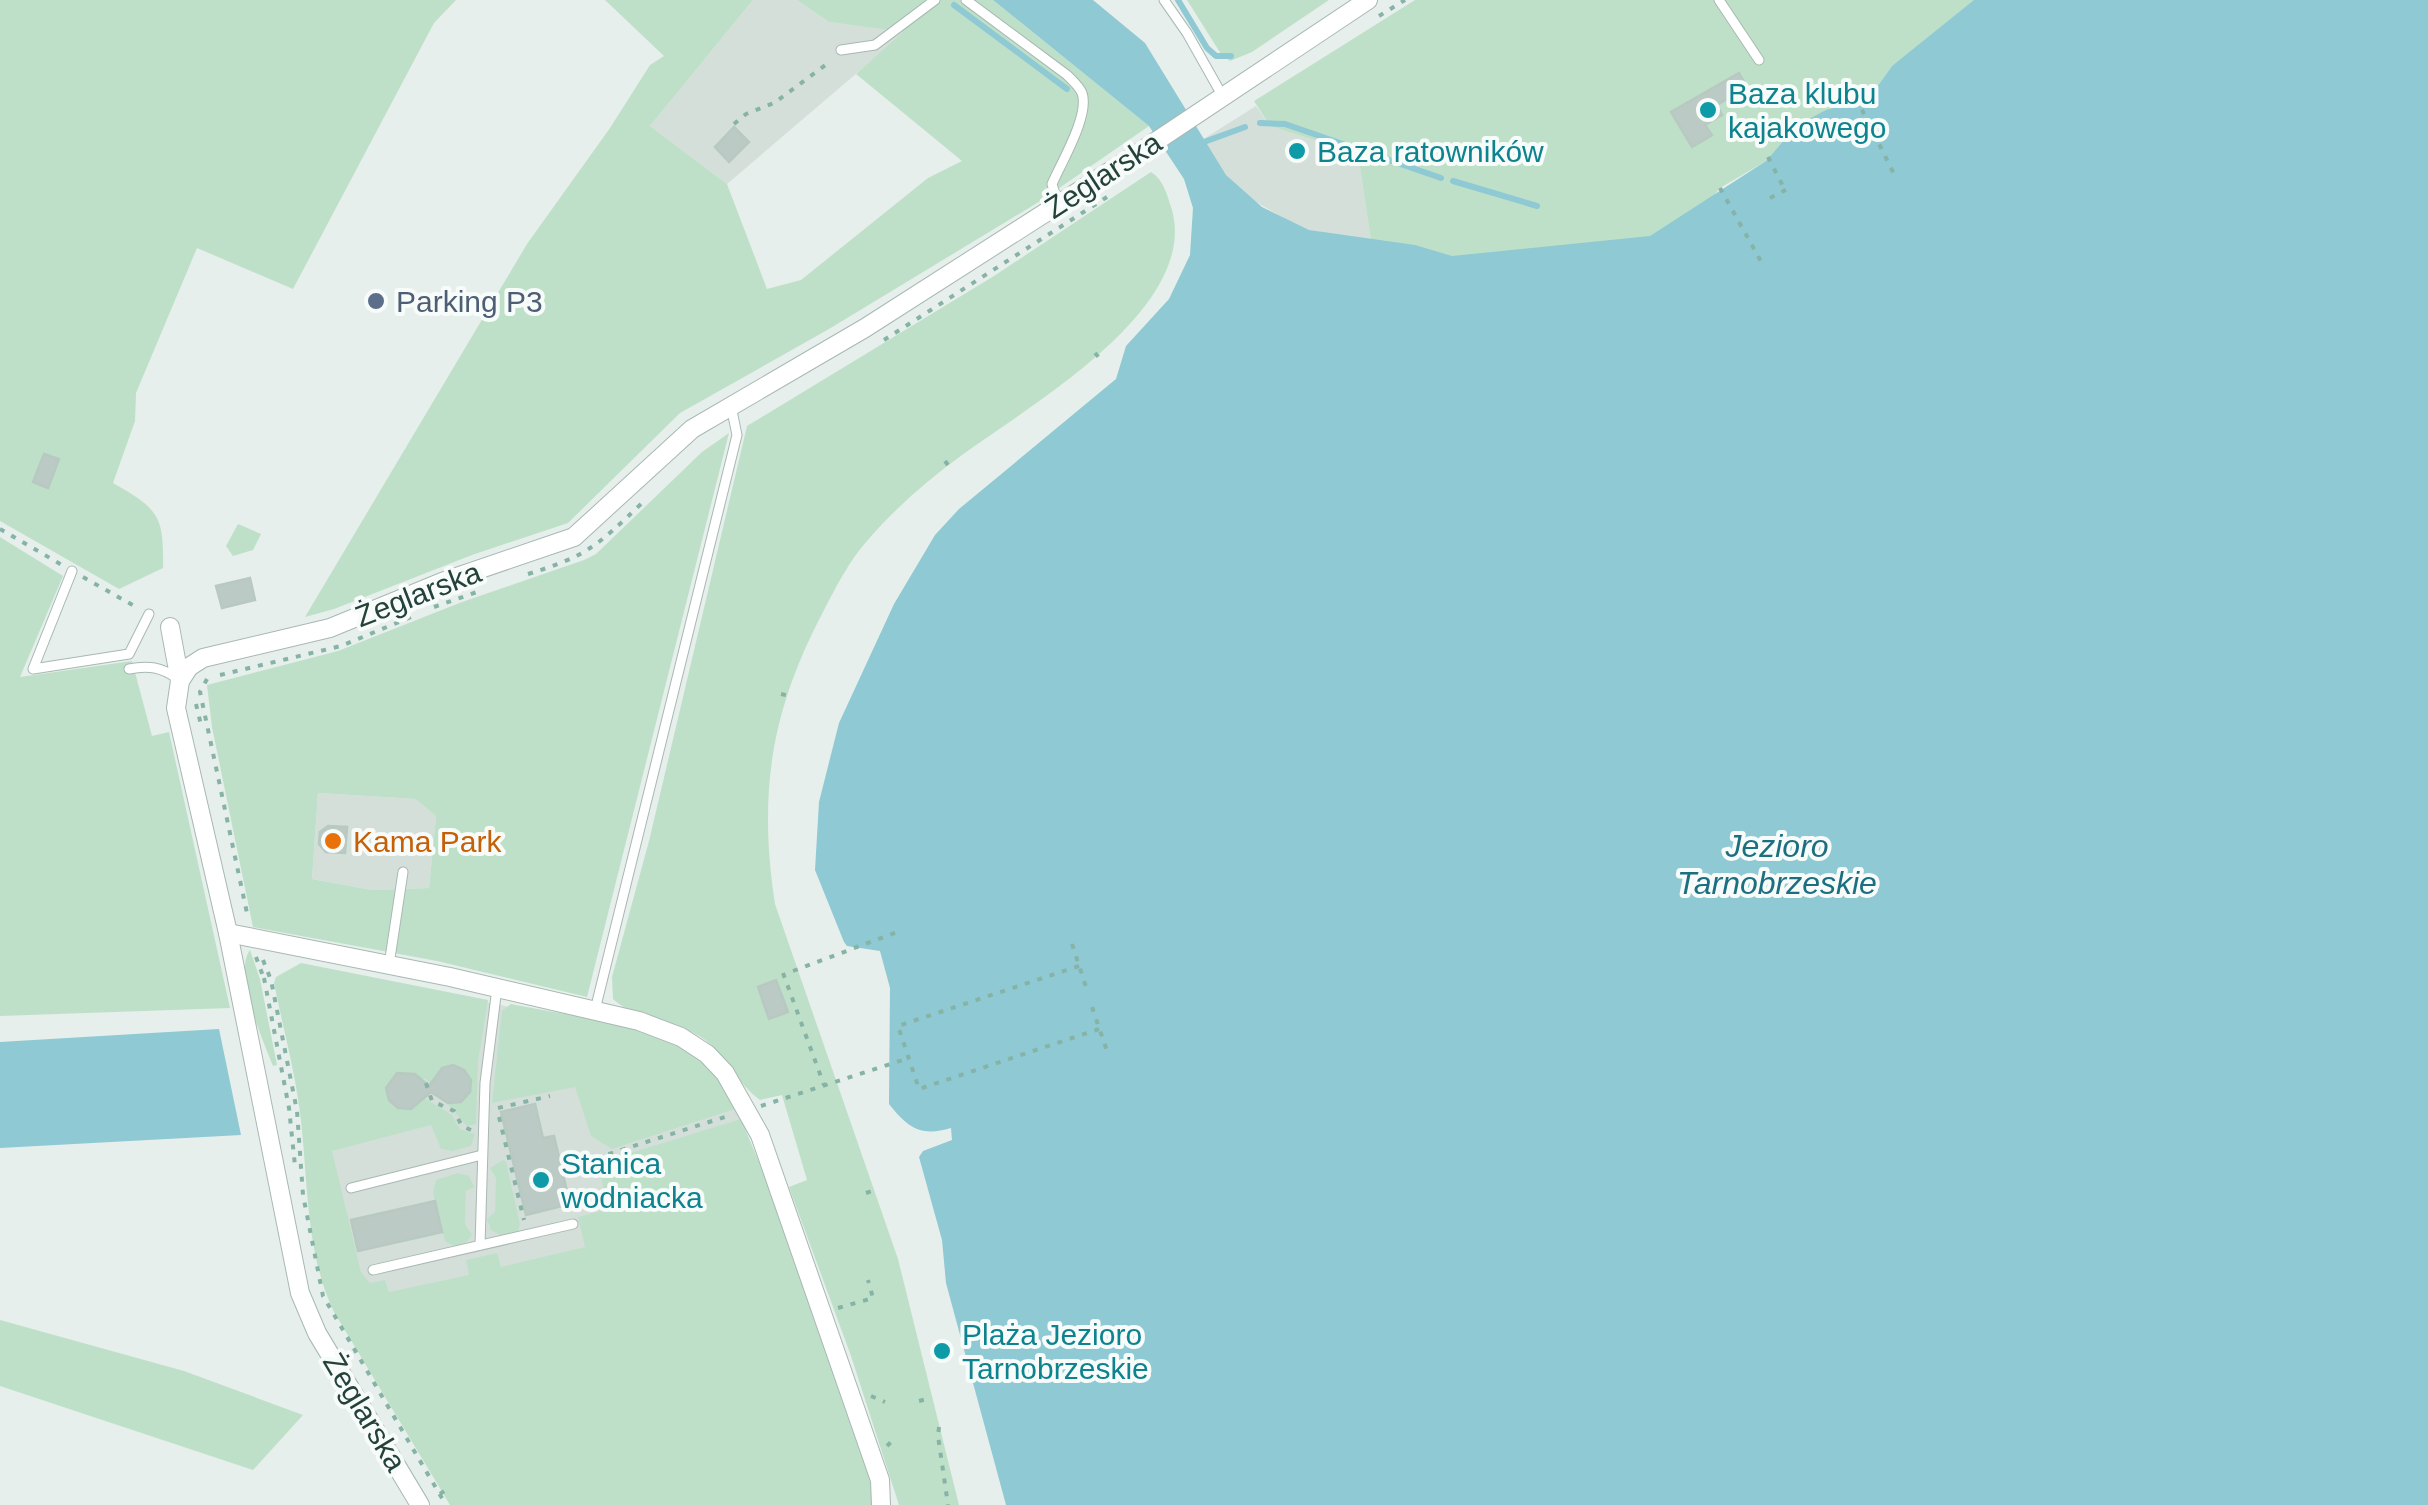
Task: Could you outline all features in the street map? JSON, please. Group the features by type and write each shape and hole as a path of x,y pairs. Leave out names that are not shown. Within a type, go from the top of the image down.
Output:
{"street":[{"name":"Żeglarska","path":"420,1505 316,1334 300,1292 228,932 176,708 180,681 189,667 203,658 330,628 442,582 574,538 692,429 865,328 1368,0"},
{"path":"170,627 180,681"},
{"path":"228,932 595,1010 661,1028 706,1054 725,1074 747,1110 782,1194 880,1480 880,1505"}],"lane":[{"path":"841,50 875,45 935,0"},
{"path":"966,0 1081,89 1081,118 1052,184 1058,204"},
{"path":"1164,0 1187,33 1214,101"},
{"path":"1719,0 1758,60"},
{"path":"595,1010 737,435 731,406"},
{"path":"72,571 33,670 129,654 149,614"},
{"path":"129,669 155,667 167,670 180,681"},
{"path":"389,965 403,872"},
{"path":"480,1245 485,1083 497,988"},
{"path":"351,1188 482,1155"},
{"path":"372,1270 572,1224"}],"path":[{"path":"734,124 807,81 841,50"},
{"path":"1856,98 1894,174"},
{"path":"1768,157 1784,190"},
{"path":"1770,198 1792,187"},
{"path":"1720,188 1762,266"},
{"path":"884,340 1115,192"},
{"path":"1095,354 1103,362"},
{"path":"945,461 951,469"},
{"path":"519,577 584,554 644,500"},
{"path":"425,611 483,590"},
{"path":"268,971 246,915 202,687 211,676 341,646 415,615"},
{"path":"780,694 790,696"},
{"path":"793,971 900,930"},
{"path":"1072,944 1086,987"},
{"path":"280,962 268,971 264,982 289,1108 297,1198 316,1293 443,1505"},
{"path":"1079,966 898,1026 919,1089 1099,1029"},
{"path":"784,973 824,1085"},
{"path":"1092,1007 1106,1051"},
{"path":"596,1158 909,1058"},
{"path":"426,1083 432,1101 454,1112 462,1126 471,1130"},
{"path":"527,1235 497,1108 550,1096"},
{"path":"866,1193 875,1190"},
{"path":"824,1312 873,1298 868,1280"},
{"path":"919,1401 932,1398"},
{"path":"940,1427 948,1505"}],"shaded area":[{"path":"753,0 797,0 829,22 905,32 727,184 650,126"},
{"path":"1256,106 1270,126 1358,154 1371,241 1309,230 1290,222 1248,197 1226,175 1202,140"},
{"path":"318,793 417,799 436,816 429,888 372,890 312,879"},
{"path":"297,966 641,1034 736,1109 774,1217 372,1308 353,1297"}],"green space":[{"path":"0,0 456,0 434,23 293,289 197,248 136,393 135,421 113,483 156,516 162,536 163,568 119,589 0,521"},
{"path":"605,0 753,0 650,126 727,184 767,289 801,280 928,178 962,161 856,74 903,32 829,22 797,0 993,0 1149,126 1042,200 829,329 680,413 568,523 305,617 527,244 650,65 664,56"},
{"path":"1187,0 1329,0 1252,52 1230,61 1221,54"},
{"path":"1415,0 2000,0 1892,66 1869,98 1796,126 1766,161 1720,188 1633,295 1371,241 1358,154 1270,126 1254,101"},
{"path":"1151,172 1167,193 1172,210 1173,247 1160,283 1135,318 1102,351 937,474 860,549 805,648 780,719 773,754 768,825 775,904 898,1259 959,1505 899,1505 851,1356 789,1187 807,1180 782,1095 760,1100 701,1037 623,1006 613,999 612,977 649,841 747,426 994,276"},
{"path":"729,433 587,997 437,961 253,927 207,685 338,651 584,560 596,554 702,452","holes":["318,793 416,799 436,816 429,888 372,890 312,879"]},
{"path":"238,524 261,534 253,550 233,556 226,546"},
{"path":"0,537 63,576 20,677 132,661 152,736 169,732 230,1008 0,1016"},
{"path":"250,950 260,979 277,1065 273,1066 247,990 246,960"},
{"path":"301,963 488,1000 478,1062 476,1124 467,1126 426,1079 420,1079 423,1097 452,1115 460,1129 475,1134 471,1146 453,1151 441,1149 431,1125 332,1151 361,1272 370,1283 385,1280 389,1292 469,1275 466,1260 497,1253 501,1267 585,1247 578,1217 608,1209 598,1163 741,1119 872,1473 874,1505 450,1505 334,1312 318,1266 299,1104 274,983 276,977"},
{"path":"511,1004 606,1022 676,1043 707,1064 735,1109 612,1149 591,1136 575,1087 492,1103 502,1011"},
{"path":"503,1160 520,1224 518,1232 500,1235 491,1230 487,1219 495,1212 496,1178 490,1168"},
{"path":"458,1173 469,1176 474,1187 466,1191 465,1224 472,1235 456,1246 445,1241 433,1192 436,1180"},
{"path":"0,1320 184,1371 303,1415 253,1470 0,1386"}],"water":[{"name":"Jezioro Tarnobrzeskie","path":"993,0 1093,0 1145,43 1226,175 1262,207 1309,230 1415,245 1452,256 1650,236 1766,161 1796,126 1826,110 1869,98 1892,66 1974,0 2428,0 2428,1505 1006,1505 946,1283 942,1240 919,1157 923,1151 952,1140 951,1128 923,1131 902,1119 889,1104 890,988 880,951 847,946 844,942 815,870 819,802 839,723 894,604 935,535 959,509 1116,379 1126,346 1169,299 1190,255 1193,208 1184,179 1149,126"},
{"path":"219,1029 241,1135 0,1148 0,1042"}],"building":[{"path":"1739,73 1747,87 1717,105 1722,115 1705,125 1712,135 1692,147 1671,112"},
{"path":"734,127 749,142 729,162 715,147"},
{"path":"44,454 59,459 48,488 33,482"},
{"path":"250,578 255,600 222,608 216,586"},
{"path":"328,826 347,827 345,853 326,852 319,844 320,832"},
{"path":"776,980 788,1012 769,1019 758,987"},
{"path":"453,1065 464,1070 471,1080 470,1092 461,1102 448,1103 431,1092 411,1109 398,1108 389,1100 386,1088 397,1073 415,1074 429,1086 442,1068"},
{"name":"Stanica wodniacka","path":"535,1104 543,1138 554,1136 570,1204 526,1215 501,1112"},
{"path":"435,1201 442,1232 358,1251 351,1220"}],"waterway":[{"path":"1178,0 1207,48 1216,56 1231,56"},
{"path":"954,5 1067,89"},
{"path":"1260,123 1285,124 1441,178"},
{"path":"1204,142 1245,127"},
{"path":"1453,181 1537,206"}],"place":[{"name":"Baza klubu kajakowego","path":"1708,110"},
{"name":"Baza ratowników","path":"1297,151"},
{"name":"Parking P3","path":"376,301"},
{"name":"Kama Park","path":"333,841"},
{"name":"Stanica wodniacka","path":"541,1180"},
{"name":"Plaża Jezioro Tarnobrzeskie","path":"942,1351"}]}
